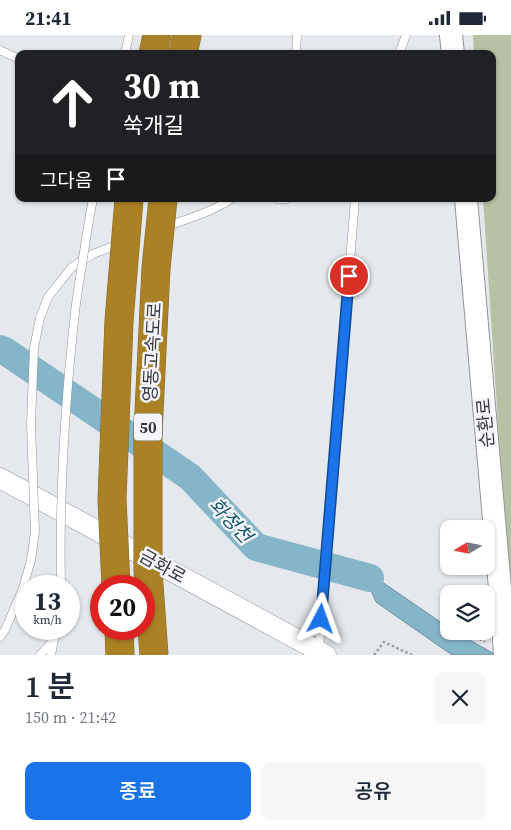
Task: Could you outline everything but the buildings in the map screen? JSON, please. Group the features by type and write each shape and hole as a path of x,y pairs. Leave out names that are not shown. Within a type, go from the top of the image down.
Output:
{"highway":[{"path":"154,50 156,35"},
{"path":"184,50 187,35"},
{"name":"영동고속도로","path":"115,575 112,499 119,321 129,202"},
{"name":"영동고속도로","path":"154,655 148,571 148,431 156,268 163,202"},
{"path":"119,640 120,655"}],"main road":[{"path":"451,35 453,50"},
{"name":"순환로","path":"466,202 507,614 504,651"}],"street":[{"name":"금화로","path":"0,477 322,653"}],"lane":[{"path":"126,50 130,35"},
{"path":"296,50 297,35"},
{"path":"400,50 406,35"},
{"path":"0,50 15,57"},
{"path":"60,575 64,436 75,311 92,202"},
{"path":"153,231 199,215 227,202"},
{"path":"322,653 322,603 355,202"},
{"path":"0,637 5,630 23,588 31,560 35,532 32,424 34,348 40,318 48,297 72,267 93,254 136,238"},
{"path":"40,655 53,640"},
{"path":"51,655 54,640"}],"path":[{"path":"374,655 384,642 412,655"}],"green space":[{"path":"473,35 511,35 511,603 483,202 496,202 496,50 474,50"}],"water":[{"path":"333,565 369,573 440,622 440,640 470,640 496,655 452,655 376,602 369,586 334,573"}],"waterway":[{"name":"화정천","path":"0,349 190,477 256,547 370,578"}],"route":[{"path":"321,619 349,276"}]}
